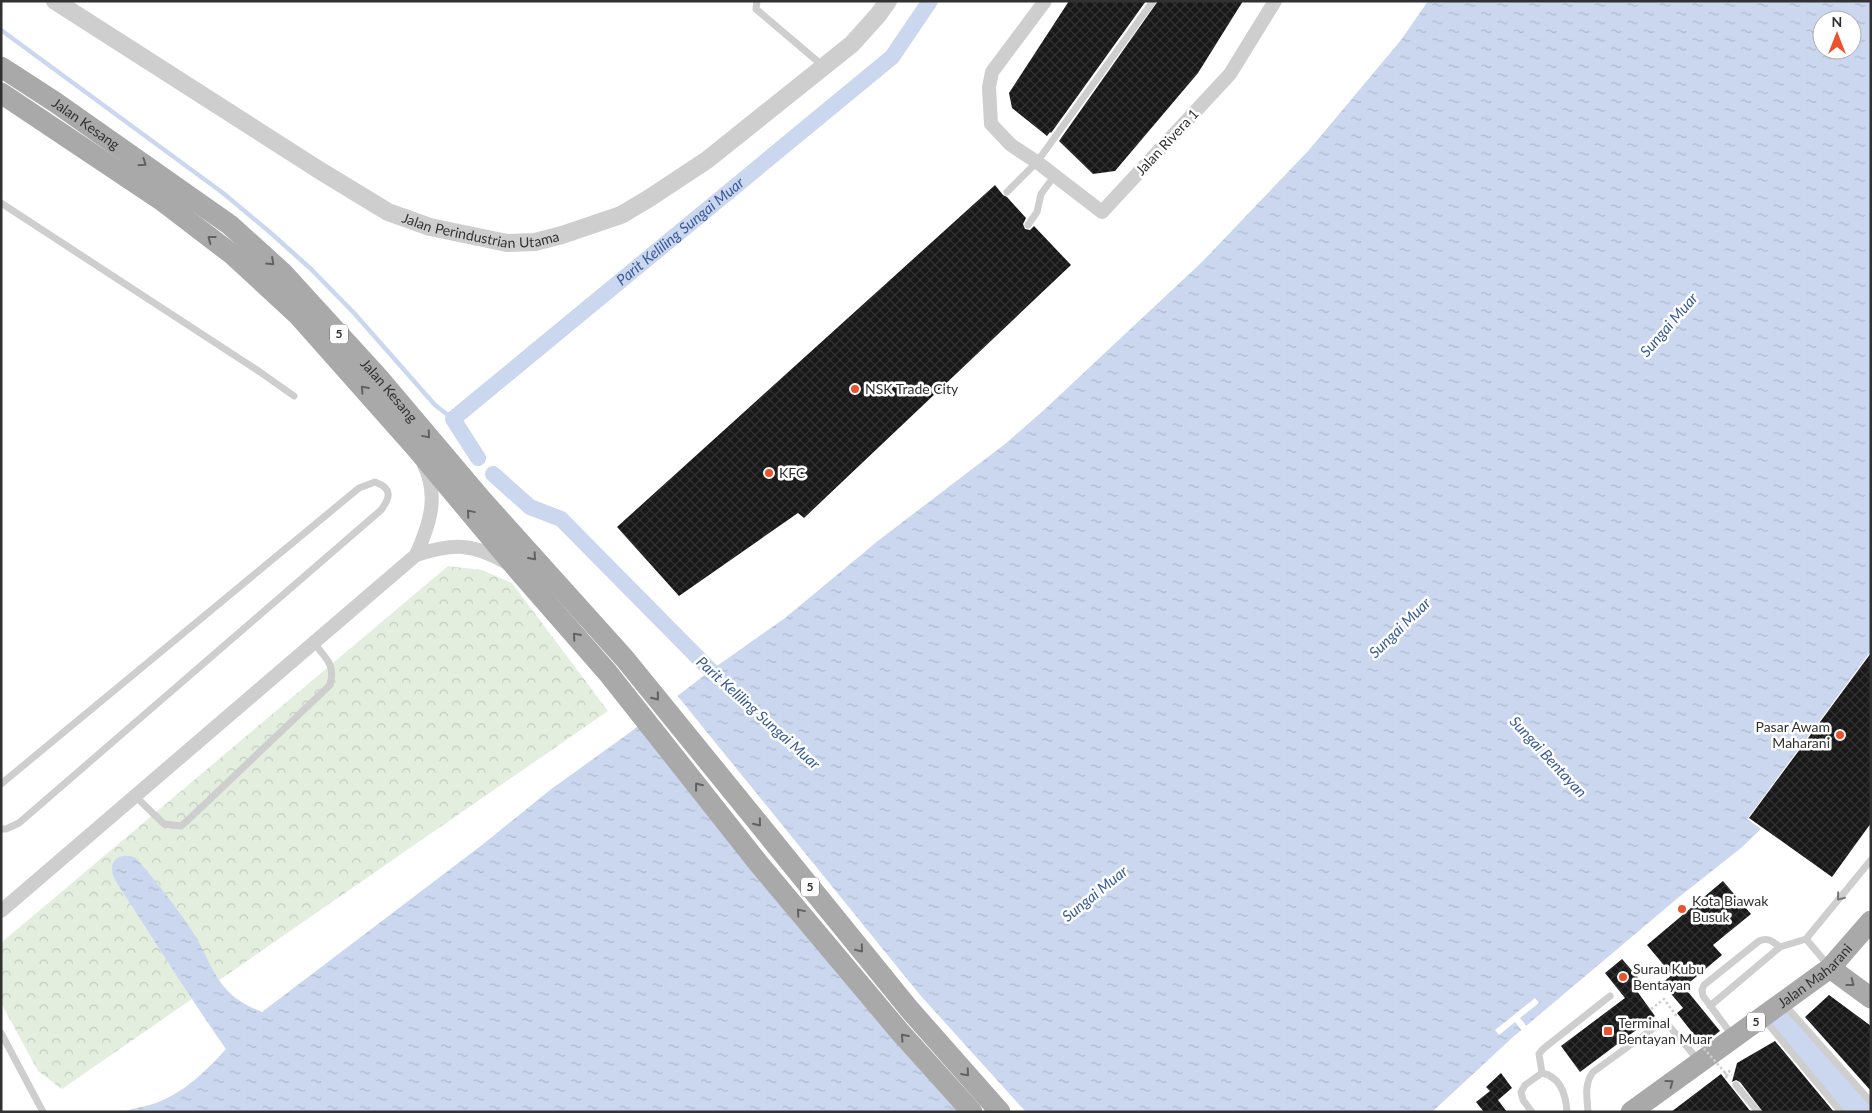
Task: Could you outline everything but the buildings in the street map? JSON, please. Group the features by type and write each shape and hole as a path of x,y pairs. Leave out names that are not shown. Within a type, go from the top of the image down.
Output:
{"main road":[{"name":"Jalan Kesang","path":"1,67 55,102 230,224 283,273 378,377 482,500 625,659 910,1010 1000,1112"},
{"name":"Jalan Kesang","path":"1,92 161,200 233,255 298,315 416,448 518,570 608,673 760,864 900,1032 972,1112"},
{"name":"Jalan Maharani","path":"1631,1112 1830,968 1871,921"},
{"path":"1830,968 1871,998"}],"street":[{"name":"Jalan Perindustrian Utama","path":"55,1 388,212 430,227 507,243 535,242 562,235 621,215 648,199 707,160 852,44 888,1"},
{"name":"Jalan Rivera 1","path":"1045,1 992,72 989,87 991,124 1011,145 1037,162 1102,212 1230,74 1275,1"},
{"path":"416,448 432,486 432,500 428,529 416,555"},
{"path":"1,911 416,555 440,547 463,547 488,552 518,570"}],"lane":[{"path":"757,1 756,9 823,67"},
{"path":"1007,192 1037,162 1152,1"},
{"path":"1028,225 1036,212 1041,194 1055,176"},
{"path":"1,203 294,396"},
{"path":"1,784 359,488 375,482 382,485 388,492 388,498 381,510 19,822 6,829 1,829"},
{"path":"135,796 164,824 181,826 330,685 332,666 314,643"},
{"path":"1710,1006 1780,947 1806,939 1871,860"},
{"path":"1733,1038 1703,996 1702,990 1704,985 1764,938 1771,939 1780,947"},
{"path":"1806,939 1830,968"},
{"path":"1542,1073 1539,1054 1543,1049 1610,996"},
{"path":"1782,1002 1871,1102"},
{"path":"1762,1017 1842,1112"},
{"path":"1588,1112 1586,1090 1588,1079 1593,1072 1658,1025 1665,1023 1670,1027 1700,1062"},
{"path":"1,1033 42,1112"},
{"path":"1532,1112 1523,1100 1522,1092 1526,1086 1542,1073 1550,1074 1564,1090 1566,1112"},
{"path":"1736,1086 1758,1112"}],"path":[{"path":"1651,1009 1664,999 1676,1015"},
{"path":"1694,1037 1728,1076"}],"green space":[{"path":"448,566 482,570 512,583 608,711 62,1089 38,1071 1,1003 2,942"}],"water":[{"name":"Sungai Muar","path":"1428,1 1871,1 1871,651 1747,819 1761,829 1741,848 1679,897 1513,1037 1432,1112 122,1112 156,1103 186,1087 203,1073 226,1049 115,880 112,868 116,859 124,856 136,858 165,893 192,931 218,979 225,988 246,1005 262,1012 482,845 550,790 710,671 785,618 879,540 1005,444 1044,410 1203,261 1309,150 1401,40"}],"pier":[{"path":"676,694 920,995 1026,1112 965,1112 637,724"},
{"path":"1535,998 1539,1003 1520,1018 1528,1028 1523,1032 1515,1022 1499,1035 1495,1030"}],"waterway":[{"name":"Parit Keliling Sungai Muar","path":"478,458 453,419 892,57 930,1"},
{"path":"1,30 223,193 272,234 311,269 354,313 435,405 453,419"},
{"name":"Parit Keliling Sungai Muar","path":"493,474 530,507 561,519 726,686"},
{"name":"Sungai Bentayan","path":"1783,1024 1864,1112"}],"place":[{"name":"NSK Trade City","path":"855,389"},
{"name":"KFC","path":"769,473"},
{"name":"Pasar Awam Maharani","path":"1840,735"},
{"name":"Kota Biawak Busuk","path":"1682,909"},
{"name":"Surau Kubu Bentayan","path":"1623,977"},
{"name":"Terminal Bentayan Muar","path":"1608,1031"}]}
